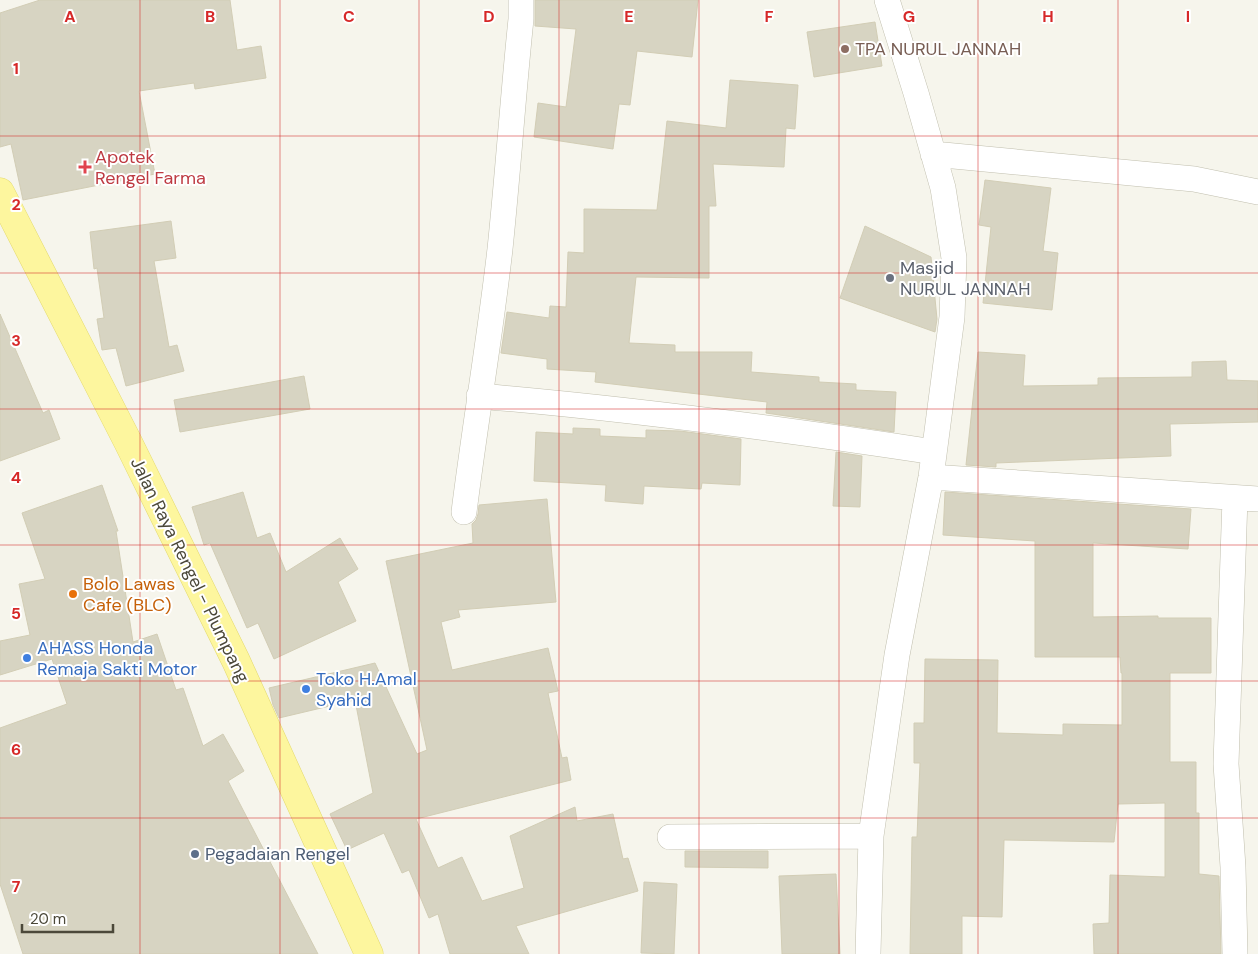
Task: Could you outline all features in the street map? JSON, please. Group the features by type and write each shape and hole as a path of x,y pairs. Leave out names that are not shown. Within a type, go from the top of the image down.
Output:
{"main road":[{"name":"Jalan Raya Rengel - Plumpang","path":"0,192 128,442 236,661 369,954"}],"street":[{"path":"464,512 500,248 521,19 521,0"},
{"path":"868,954 871,836 898,655 931,477 952,317 954,258 943,188 887,0"},
{"path":"933,154 1194,179 1258,192"},
{"path":"479,396 780,429 934,452"},
{"path":"931,477 1247,498 1226,764 1234,867 1235,954"},
{"path":"670,838 871,836"}],"building":[{"path":"40,0 230,0 237,50 261,46 266,78 195,89 194,83 139,91 155,174 23,200 11,144 0,147 0,13"},
{"path":"535,0 698,0 692,57 637,51 630,105 619,104 613,149 534,137 538,103 566,107 576,29 535,26"},
{"name":"TPA NURUL JANNAH","path":"875,22 882,66 814,77 807,32"},
{"path":"730,80 798,85 795,129 786,128 784,167 713,164 716,206 709,206 709,278 636,277 629,343 675,345 675,352 752,352 751,372 819,377 819,382 856,384 856,390 896,392 894,432 766,413 767,402 595,382 596,372 547,369 547,359 501,353 507,312 549,318 550,306 566,307 568,252 584,253 584,209 657,210 667,121 726,128"},
{"path":"985,180 1051,188 1043,251 1058,253 1052,310 983,303 991,227 979,225"},
{"path":"171,221 176,258 154,261 169,347 177,345 184,371 126,386 116,348 102,350 97,319 104,318 97,268 94,269 90,232"},
{"name":"Masjid NURUL JANNAH","path":"865,226 931,257 937,319 935,332 840,298"},
{"path":"0,314 43,413 49,410 60,439 0,461"},
{"path":"978,352 1025,355 1023,386 1098,385 1098,378 1192,377 1192,362 1226,361 1227,380 1258,381 1258,422 1170,424 1171,456 996,463 996,467 966,465"},
{"path":"304,376 310,409 180,432 174,400"},
{"path":"573,428 600,429 600,436 646,438 646,430 680,431 741,439 740,485 702,483 701,489 644,486 643,504 605,501 606,485 534,481 536,432 573,434"},
{"path":"836,452 862,456 860,507 833,506"},
{"path":"102,485 118,531 116,531 133,642 157,634 176,690 183,688 203,746 223,734 244,771 228,781 318,954 23,954 0,884 0,728 67,704 52,659 0,675 0,641 30,635 19,584 45,579 22,513"},
{"path":"243,492 257,538 270,533 286,572 340,538 358,569 338,582 356,621 274,659 258,623 247,628 210,543 204,545 192,507"},
{"path":"945,492 1191,509 1188,549 1093,543 1093,617 1158,616 1158,618 1211,618 1211,673 1170,673 1170,762 1196,762 1196,813 1199,813 1199,874 1219,876 1221,954 1094,954 1093,924 1109,923 1110,875 1165,877 1165,803 1118,804 1114,842 1004,840 1002,917 962,916 962,954 910,954 912,837 917,837 920,763 914,763 914,723 924,723 925,659 998,660 997,733 1063,735 1063,724 1122,725 1122,673 1120,657 1035,657 1035,541 943,535"},
{"path":"547,499 556,602 458,610 460,617 441,622 452,670 548,648 558,691 548,693 562,758 567,757 571,780 416,819 438,868 462,857 482,901 524,888 510,836 575,807 577,821 613,814 623,859 628,858 638,891 516,926 529,954 450,954 438,914 429,918 409,870 402,873 384,833 347,850 330,814 373,793 355,700 279,718 273,705 269,688 375,663 417,754 427,750 386,561 473,543 472,524 476,520 479,505"},
{"path":"685,851 768,851 768,868 685,867"},
{"path":"836,874 840,954 782,954 779,876"},
{"path":"644,882 677,884 674,954 641,953"}],"place":[{"name":"TPA NURUL JANNAH","path":"845,49"},
{"name":"Apotek Rengel Farma","path":"85,167"},
{"name":"Masjid NURUL JANNAH","path":"890,278"},
{"name":"Bolo Lawas Cafe (BLC)","path":"73,594"},
{"name":"AHASS Honda Remaja Sakti Motor","path":"27,658"},
{"name":"Toko H.Amal Syahid","path":"306,689"},
{"name":"Pegadaian Rengel","path":"195,854"}]}
